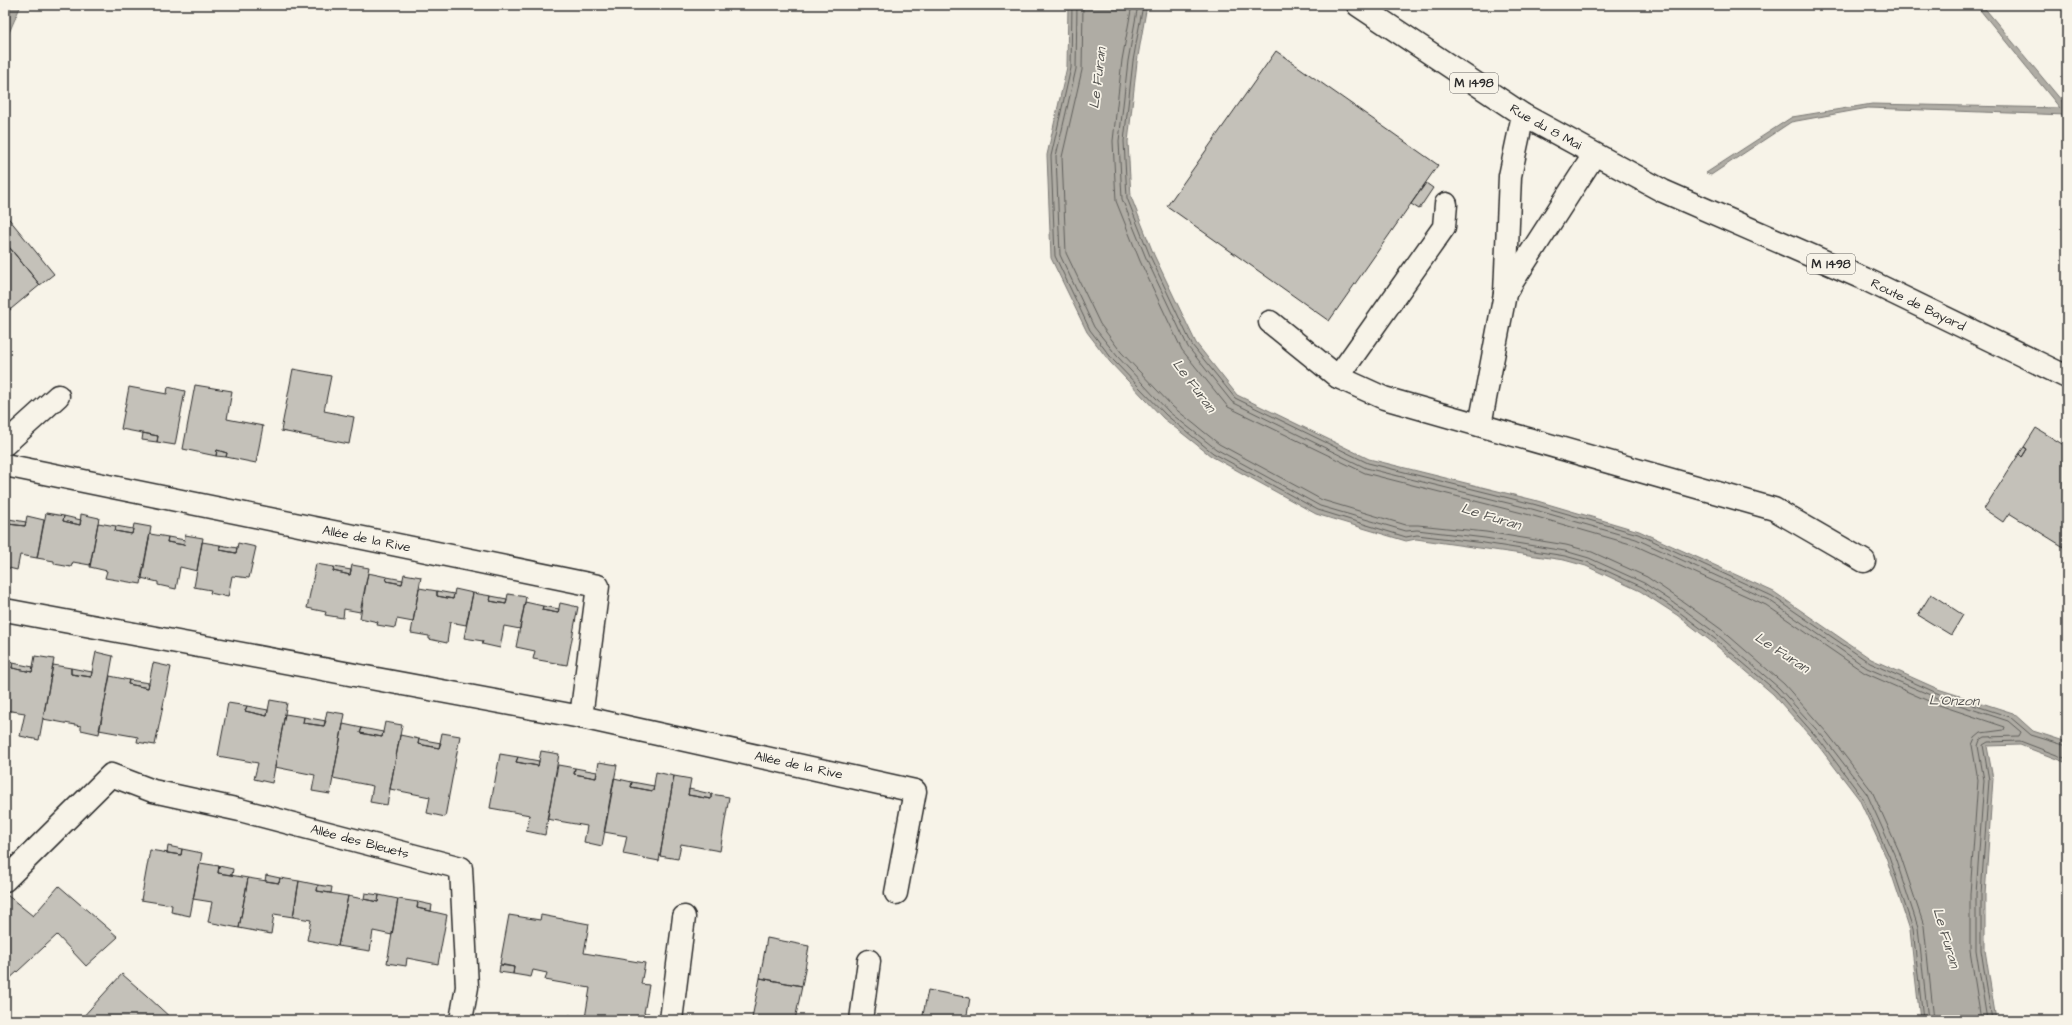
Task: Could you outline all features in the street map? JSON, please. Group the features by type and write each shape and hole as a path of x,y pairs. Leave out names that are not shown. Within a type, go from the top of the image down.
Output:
{"street":[{"name":"Rue du 8 Mai","path":"1358,5 1523,115 1594,155"},
{"path":"1480,425 1505,294 1510,176 1523,115"},
{"path":"1505,294 1594,155"},
{"name":"Route de Bayard","path":"1594,155 1663,191 1867,280 2067,377"},
{"path":"1338,377 1444,227 1446,204"},
{"path":"1270,322 1338,377 1384,398 1774,509 1864,561"},
{"path":"5,444 58,396"},
{"name":"Allée de la Rive","path":"5,465 598,586 581,717"},
{"name":"Allée de la Rive","path":"5,610 581,717 915,791 896,894"},
{"name":"Allée des Bleuets","path":"5,880 111,775 153,791 240,810 461,868 467,987 461,1020"},
{"path":"671,1020 684,917"},
{"path":"861,1020 869,962"}],"water":[{"path":"5,5 21,5 5,42"},
{"path":"1068,5 1147,5 1137,62 1128,142 1131,197 1154,255 1196,343 1237,395 1369,459 1534,500 1639,531 1774,592 1871,659 1938,689 2013,713 2033,731 2067,742 2067,763 2020,745 1987,746 1993,779 1985,895 1985,950 1996,1020 1920,1020 1910,930 1886,857 1859,799 1817,744 1773,694 1712,642 1677,615 1640,591 1586,566 1564,560 1416,539 1406,541 1316,514 1211,456 1163,418 1110,362 1087,332 1051,258 1047,155 1067,67"},
{"path":"1976,5 1982,5 2067,107 2067,115 1868,108 1791,122 1711,175 1706,173 1792,117 1872,104 2060,108"}],"building":[{"path":"1276,51 1438,165 1329,321 1167,206"},
{"path":"1426,183 1433,188 1419,209 1411,204"},
{"path":"5,214 54,274 40,285 5,242"},
{"path":"5,242 40,285 5,314"},
{"path":"293,369 331,376 324,411 354,417 349,444 281,431"},
{"path":"195,385 232,391 227,419 263,426 256,463 226,457 227,453 217,450 216,456 183,449"},
{"path":"129,387 167,394 168,387 185,391 175,445 157,442 158,436 121,429"},
{"path":"2036,428 2067,447 2067,549 2009,513 2003,522 1984,509 2019,454 2022,457 2027,449 2024,447"},
{"path":"143,433 158,436 157,442 142,440"},
{"path":"2024,447 2027,449 2022,457 2019,454"},
{"path":"217,450 227,453 226,457 216,456"},
{"path":"46,513 64,516 63,521 80,525 81,514 99,518 90,565 73,562 71,567 54,564 54,561 37,558"},
{"path":"27,516 44,520 37,558 20,555 17,570 5,567 5,518 9,519 8,524 25,526"},
{"path":"64,516 81,520 80,525 63,521"},
{"path":"9,519 26,522 25,526 8,524"},
{"path":"98,523 116,526 115,531 132,534 134,524 151,527 141,584 105,578 107,571 90,567"},
{"path":"116,526 133,529 132,534 115,531"},
{"path":"150,534 168,537 167,542 184,545 185,535 203,538 197,571 180,567 176,589 158,585 158,582 141,578"},
{"path":"168,537 185,540 184,545 167,542"},
{"path":"202,542 220,545 220,550 236,553 238,543 256,547 249,578 232,576 228,597 210,593 211,590 194,587"},
{"path":"220,545 237,548 236,553 220,550"},
{"path":"316,564 334,567 333,571 350,575 352,565 369,568 360,612 344,609 343,618 325,615 326,612 307,608"},
{"path":"334,567 351,570 350,575 333,571"},
{"path":"368,573 387,577 386,581 402,584 404,574 421,577 413,622 397,619 395,628 377,625 378,622 360,618"},
{"path":"387,577 403,580 402,584 386,581"},
{"path":"419,588 437,591 437,596 453,599 455,589 473,593 466,625 450,622 447,643 429,639 429,636 411,633"},
{"path":"437,591 454,594 453,599 437,596"},
{"path":"473,593 491,596 490,601 506,604 508,594 526,597 520,629 504,626 500,648 482,644 483,641 464,638"},
{"path":"1931,594 1963,615 1951,635 1918,615"},
{"path":"491,596 507,599 506,604 490,601"},
{"path":"525,602 543,606 542,610 558,613 560,603 578,607 567,665 533,659 535,651 516,647"},
{"path":"543,606 559,609 558,613 542,610"},
{"path":"96,652 113,656 99,734 81,730 81,726 43,719 53,665 71,668 71,674 91,677"},
{"path":"35,656 54,659 39,740 20,736 25,713 5,710 5,661 13,663 12,668 32,672"},
{"path":"13,663 33,667 32,672 12,668"},
{"path":"153,663 171,667 155,745 137,742 138,737 99,730 110,676 129,680 128,684 148,688"},
{"path":"71,668 92,672 91,677 71,674"},
{"path":"129,680 149,683 148,688 128,684"},
{"path":"270,700 287,703 272,783 254,779 258,763 218,756 228,703 247,706 245,711 267,716"},
{"path":"247,706 268,710 267,716 245,711"},
{"path":"327,711 345,714 330,794 312,791 315,775 275,767 285,714 304,717 303,723 324,726"},
{"path":"304,717 326,721 324,726 303,723"},
{"path":"385,722 402,725 387,805 370,802 373,786 333,778 343,724 362,728 360,733 382,737"},
{"path":"362,728 383,732 382,737 360,733"},
{"path":"442,733 460,736 445,817 427,813 430,797 390,789 400,735 419,739 418,744 439,748"},
{"path":"419,739 441,743 439,748 418,744"},
{"path":"541,751 559,754 545,835 526,831 530,815 490,808 500,754 518,757 516,762 538,766"},
{"path":"518,757 539,761 538,766 516,762"},
{"path":"599,762 617,765 602,846 584,842 587,826 547,819 558,765 575,768 574,774 596,778"},
{"path":"575,768 597,772 596,778 574,774"},
{"path":"656,772 674,776 659,861 623,854 627,836 604,832 614,778 632,782 631,787 653,791"},
{"path":"674,776 691,779 688,795 711,799 711,794 729,797 720,851 681,844 678,859 660,856"},
{"path":"632,782 654,786 653,791 631,787"},
{"path":"689,789 711,794 711,799 688,795"},
{"path":"168,846 182,849 181,855 167,853"},
{"path":"182,849 202,853 190,916 171,912 172,905 141,900 150,850 181,855"},
{"path":"200,863 219,866 218,873 248,878 239,928 208,922 212,902 193,899"},
{"path":"219,866 233,869 232,875 218,873"},
{"path":"266,875 280,878 279,883 265,881"},
{"path":"248,878 279,883 280,878 299,881 293,917 274,914 271,934 239,928"},
{"path":"299,881 318,885 317,891 348,896 338,946 307,940 311,920 293,917"},
{"path":"318,885 332,887 331,893 317,891"},
{"path":"59,886 118,937 86,966 57,935 5,983 5,897 7,895 33,916"},
{"path":"365,893 379,895 378,902 364,899"},
{"path":"379,895 398,899 392,935 373,931 370,951 338,946 348,896 378,902"},
{"path":"398,899 418,902 417,908 447,915 438,964 407,958 406,966 387,963"},
{"path":"418,902 432,905 431,911 417,908"},
{"path":"509,915 540,920 541,915 589,924 584,953 645,963 641,984 649,985 644,1013 649,1013 648,1020 568,1020 569,1015 585,1018 590,988 545,980 547,973 533,970 531,977 513,974 514,967 500,964"},
{"path":"767,938 809,946 802,986 760,978"},
{"path":"500,965 514,967 513,974 499,972"},
{"path":"122,974 146,995 173,1020 80,1020"},
{"path":"760,978 802,986 795,1020 767,1020 752,1018"},
{"path":"928,990 970,998 966,1020 922,1020"}],"water label":[{"name":"Le Furan","path":"1098,78"},
{"name":"Le Furan","path":"1194,386"},
{"name":"Le Furan","path":"1491,517"},
{"name":"Le Furan","path":"1782,653"},
{"name":"L'Onzon","path":"1954,701"},
{"name":"Le Furan","path":"1946,938"}]}
